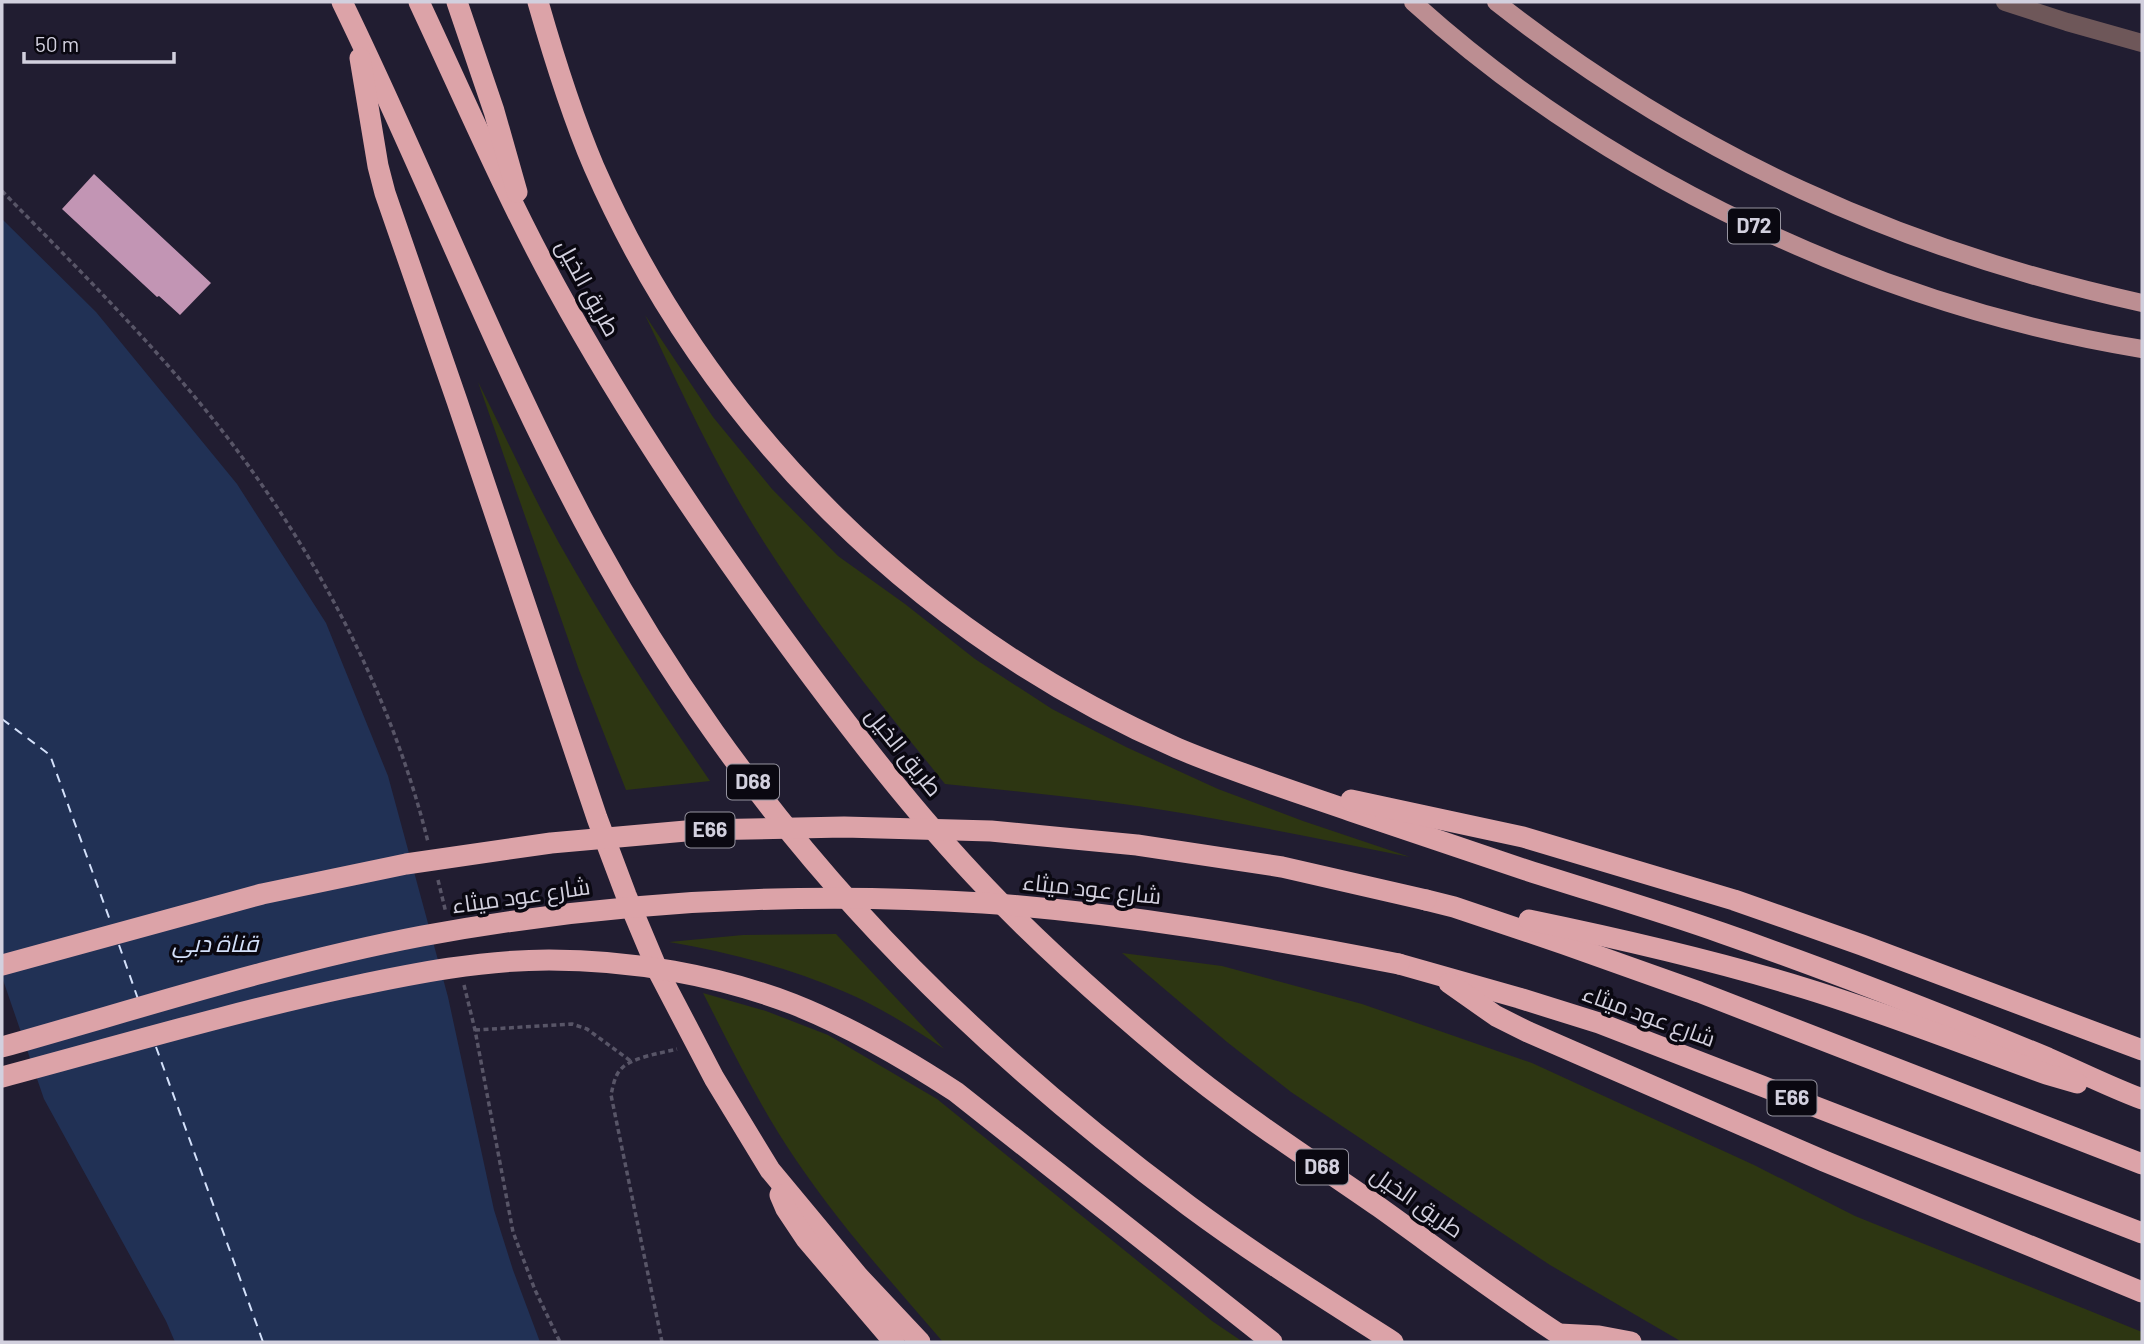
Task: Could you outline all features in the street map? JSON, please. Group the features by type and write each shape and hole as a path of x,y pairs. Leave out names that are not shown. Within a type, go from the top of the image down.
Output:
{"highway":[{"name":"D68","path":"341,2 543,442 595,542 660,650 716,733 784,823 856,909 933,988 1038,1084 1191,1207 1287,1274 1393,1342"},
{"name":"طريق الخيل","path":"419,2 479,135 525,228 635,423 736,575 866,749 916,811 978,880 1044,945 1176,1061 1261,1125 1565,1338"},
{"path":"457,2 494,111 525,228"},
{"path":"538,2 566,94 593,165 636,253 691,345 755,431 790,471 866,547 948,616 1037,676 1083,702 1131,727 1216,763 1733,936 1854,981 2142,1099"},
{"path":"354,28 385,193 625,895 658,971 695,1044 770,1170 858,1276 920,1342"},
{"path":"1312,797 1363,801 1523,837 1734,900 2142,1050"},
{"name":"شارع عود ميثاء","path":"2,965 262,894 406,864 551,843 697,830 844,827 991,831 1137,845 1282,867 1454,907 1677,984 2142,1164"},
{"name":"شارع عود ميثاء","path":"2,1047 284,967 422,936 561,915 701,902 842,898 983,903 1123,917 1262,937 1438,974 1598,1023 2142,1233"},
{"path":"1454,907 1503,914 1619,939 1781,981 2064,1080 2121,1091"},
{"path":"2,1077 272,1003 426,971 488,963 550,960 611,963 673,971 733,985 792,1004 849,1029 904,1058 956,1092 1272,1342"},
{"path":"1438,974 1466,997 1528,1032 2138,1293"},
{"path":"770,1170 786,1209 797,1227 894,1342"},
{"path":"1565,1338 1599,1336 1631,1342"}],"main road":[{"name":"D72","path":"1413,2 1518,86 1571,123 1670,183 1739,219 1856,271 1924,295 1993,316 2142,349"},
{"name":"D72","path":"1496,2 1578,63 1644,107 1701,140 1822,200 1885,226 2003,268 2142,303"}],"lane":[{"path":"2005,2 2142,43"}],"path":[{"path":"2,191 108,301 187,389 225,435 291,529 354,642 378,695 419,803 429,843"},
{"path":"435,870 449,923"},
{"path":"462,976 475,1030 513,1232 535,1290 560,1342"},
{"path":"475,1030 572,1024 587,1030 632,1062"},
{"path":"662,1342 611,1095 614,1080 621,1069 632,1062 695,1044"}],"green space":[{"path":"645,315 713,417 772,489 838,556 975,659 1052,709 1126,747 1218,789 1410,857 1148,808 945,784 889,715 783,572 736,496"},
{"path":"478,382 538,503 577,574 632,664 710,781 626,790 579,670"},
{"path":"836,934 944,1049 884,1011 824,983 758,962 669,942 743,935"},
{"path":"1122,953 1222,966 1362,1004 1532,1063 1754,1165 1855,1216 2142,1332 2142,1342 1682,1342 1550,1265 1291,1092"},
{"path":"703,993 766,1011 828,1035 937,1099 1212,1321 1243,1342 943,1342 848,1231 796,1160 758,1099"}],"water":[{"name":"قناة دبي","path":"2,219 96,312 237,484 326,623 388,776 448,997 494,1210 540,1342 175,1342 44,1099 2,977"}],"building":[{"path":"94,174 211,283 180,315 62,209"}],"ferry route":[{"path":"2,719 50,755 111,923"},
{"path":"119,945 138,999"},
{"path":"156,1047 263,1342"}]}
